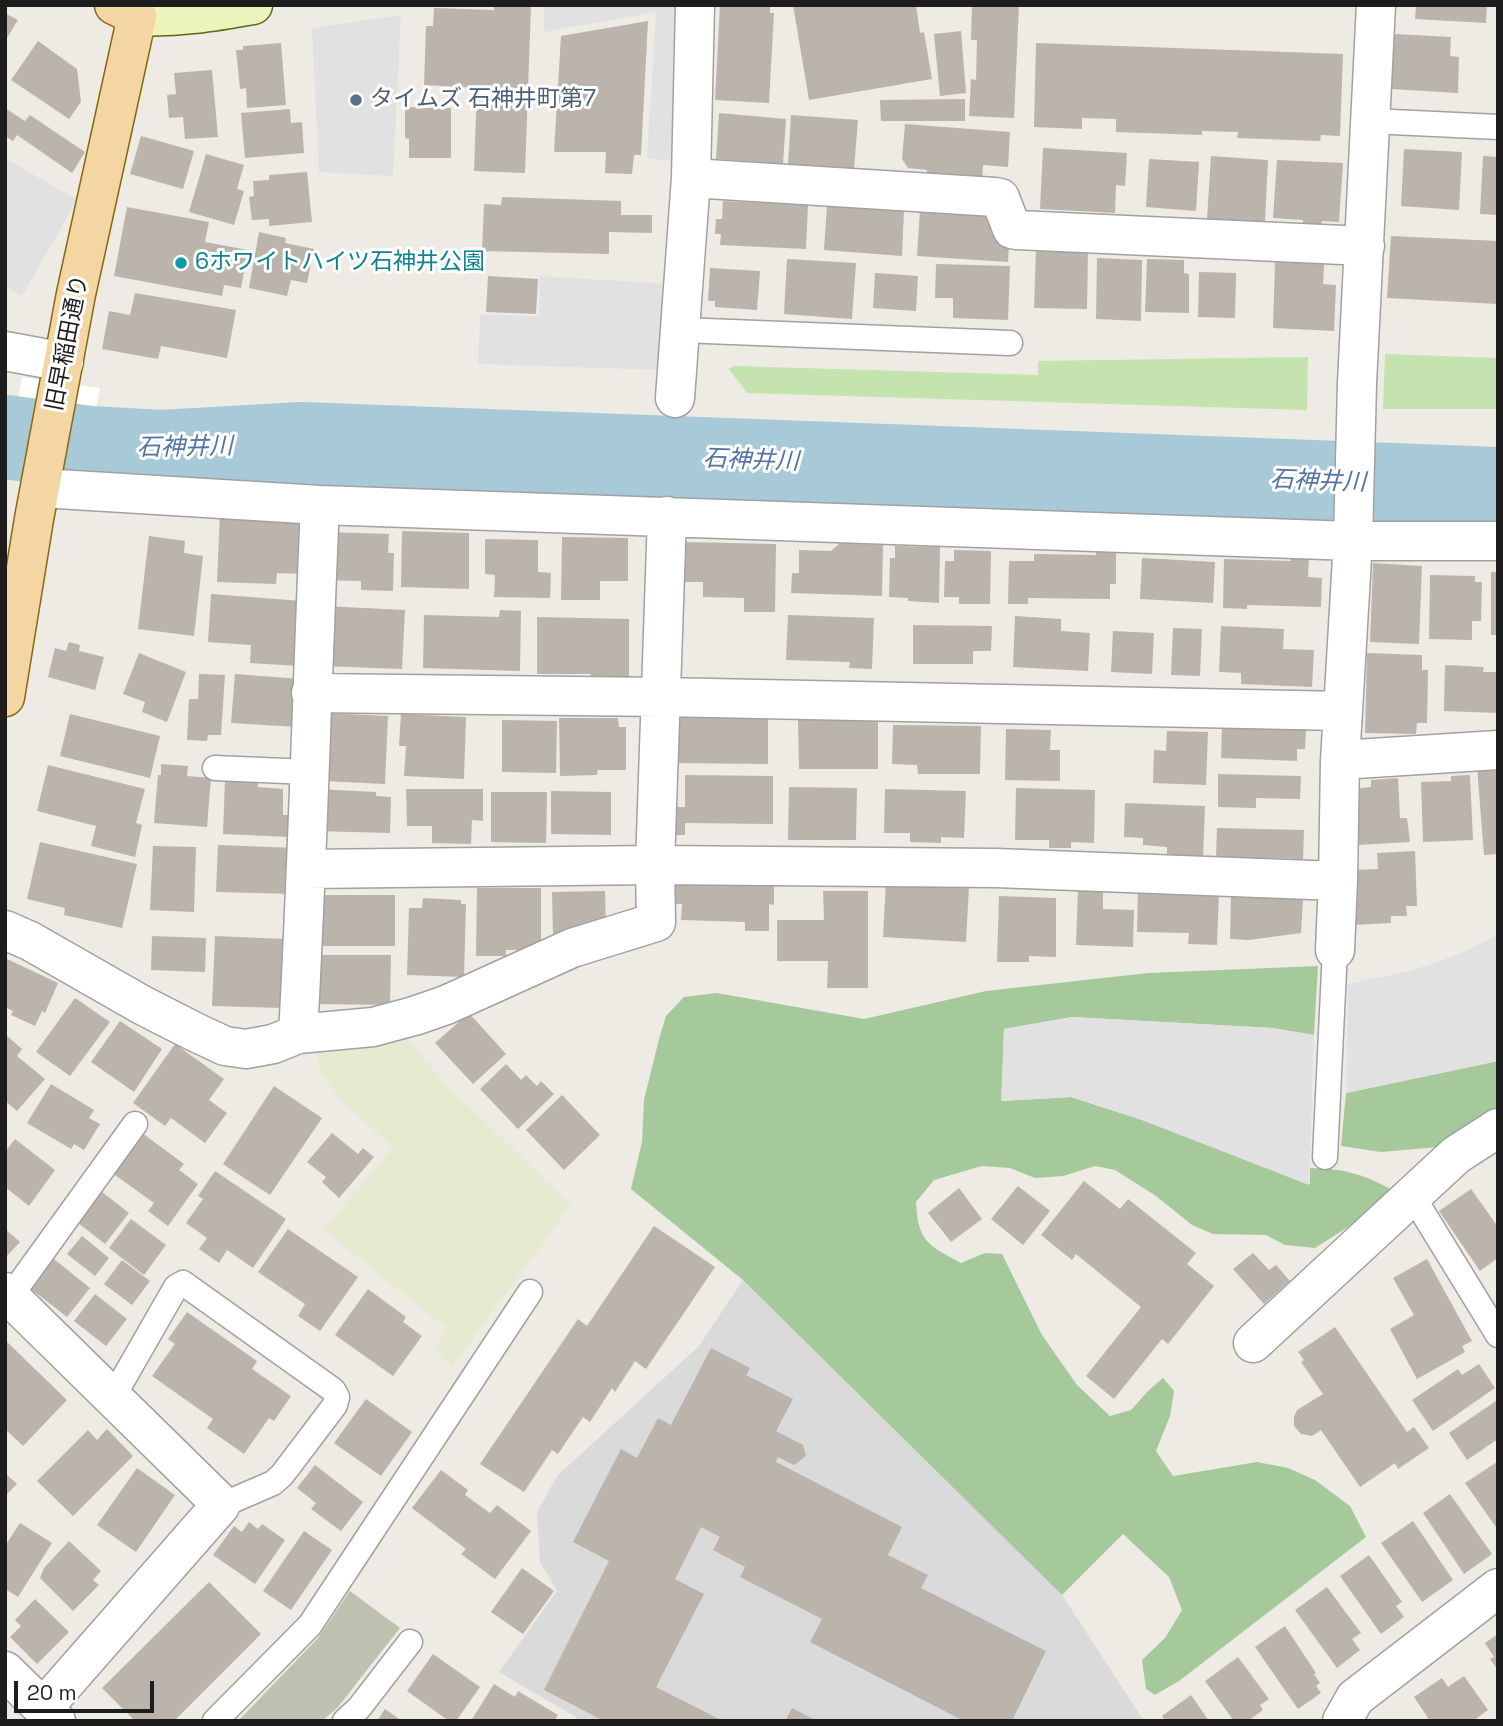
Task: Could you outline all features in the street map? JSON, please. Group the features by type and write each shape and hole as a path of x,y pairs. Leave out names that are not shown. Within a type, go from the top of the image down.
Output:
{"main road":[{"name":"旧早稲田通り","path":"5,697 125,11"}],"street":[{"path":"125,11 165,18 253,5"},
{"path":"675,398 691,178 695,5"},
{"path":"1335,950 1340,760 1376,5"},
{"path":"691,178 995,197 1000,198 1012,229 1017,230 1365,246"},
{"path":"5,351 62,372"},
{"path":"42,481 320,505 667,516 1353,529 1498,541"},
{"path":"298,1034 307,869 311,693 320,505"},
{"path":"5,930 30,941 142,1005 225,1046 246,1049 273,1044 298,1034 373,1027 414,1016 457,1000 572,948 656,922 655,865 667,516"},
{"path":"311,693 662,697 1343,711"},
{"path":"1340,760 1498,750"},
{"path":"307,869 655,865 996,868 1338,881"},
{"path":"1253,1343 1456,1155 1498,1128"},
{"path":"5,1671 50,1714 220,1506 8,1295"},
{"path":"1342,1721 1354,1698 1498,1588"}],"lane":[{"path":"1371,121 1498,127"},
{"path":"681,330 1010,342"},
{"path":"215,768 309,772"},
{"path":"1325,1157 1335,950"},
{"path":"8,1295 135,1124"},
{"path":"1412,1195 1498,1335"},
{"path":"113,1397 176,1287 183,1283 333,1390 337,1397 335,1405 282,1475 263,1489 220,1506"},
{"path":"215,1721 310,1625 530,1292"},
{"path":"345,1721 359,1708 410,1642"}],"shaded area":[{"path":"544,5 678,5 671,161 647,158 656,12 544,32"},
{"name":"タイムズ 石神井町第7","path":"401,15 393,176 319,172 312,28"},
{"path":"5,158 77,200 22,296 5,287"},
{"path":"540,276 668,284 664,370 478,364 480,315 539,316"},
{"path":"1498,935 1498,1061 1346,1093 1348,984 1410,971 1457,955"},
{"path":"1072,1017 1272,1028 1314,1035 1309,1185 1142,1120 1071,1097 1001,1101 1004,1029"},
{"path":"404,1034 443,1081 571,1205 452,1367 434,1350 447,1328 323,1230 393,1147 342,1102 320,1072 316,1048"},
{"path":"743,1280 861,1388 1062,1595 1144,1721 576,1721 577,1718 499,1672 557,1591 540,1562 537,1512 557,1476 699,1346"},
{"path":"350,1591 400,1628 338,1707 322,1721 238,1721 318,1638"}],"green space":[{"path":"1385,354 1498,358 1498,409 1383,409"},
{"path":"1308,357 1307,410 747,393 729,369 734,366 1038,375 1038,361"},
{"path":"1318,966 1314,1035 1272,1028 1072,1017 1004,1029 1002,1101 1071,1097 1142,1120 1310,1184 1310,1168 1352,1173 1391,1189 1382,1202 1365,1216 1315,1248 1285,1245 1266,1235 1213,1234 1192,1225 1156,1196 1115,1170 1095,1166 1063,1176 1035,1178 1010,1168 982,1166 934,1180 916,1202 922,1234 940,1252 961,1263 985,1253 1002,1254 1042,1335 1077,1385 1110,1416 1131,1410 1163,1378 1174,1391 1170,1416 1156,1451 1173,1476 1257,1462 1288,1468 1315,1480 1350,1506 1366,1537 1179,1681 1155,1695 1146,1689 1142,1660 1165,1638 1182,1610 1169,1577 1123,1534 1062,1595 743,1280 631,1189 642,1142 644,1100 666,1016 684,997 717,993 864,1019 986,991 1148,973"},
{"path":"1498,1061 1498,1111 1438,1147 1381,1152 1341,1146 1346,1093"}],"pier":[{"path":"22,377 100,388 84,477 7,470"}],"building":[{"path":"494,5 531,6 525,173 474,171 477,88 424,85 426,26 433,26 434,8 494,10"},
{"path":"720,5 770,5 770,13 774,13 769,103 715,100"},
{"path":"793,5 916,5 920,33 924,32 932,79 809,100"},
{"path":"972,5 1019,5 1014,118 969,116 971,79 976,80 977,40 971,40"},
{"path":"1416,5 1487,5 1486,23 1415,19"},
{"path":"5,13 18,20 5,41"},
{"path":"648,21 641,155 634,155 632,174 605,173 606,152 554,152 561,36"},
{"path":"961,31 966,93 940,96 934,34"},
{"path":"1394,34 1451,37 1450,56 1459,57 1458,93 1391,89"},
{"path":"38,41 77,69 81,102 69,119 11,80"},
{"path":"281,43 286,105 247,108 246,88 240,89 236,50 243,50 243,46"},
{"path":"1036,43 1343,54 1340,136 1321,135 1320,141 1237,138 1238,132 1202,131 1202,135 1116,132 1116,119 1082,118 1082,129 1034,127"},
{"path":"212,70 218,137 185,139 183,117 169,118 167,95 176,94 174,73"},
{"path":"965,99 965,121 881,121 880,100"},
{"path":"405,107 451,108 451,158 409,158 409,139 405,138"},
{"path":"5,108 25,121 30,115 85,152 72,173 17,135 13,141 5,136"},
{"path":"290,109 291,123 302,122 304,153 245,158 241,113"},
{"path":"719,113 786,119 783,164 716,159"},
{"path":"791,115 858,120 854,169 788,164"},
{"path":"905,124 1010,132 1008,167 983,165 982,180 927,176 927,170 908,168 902,159"},
{"path":"141,136 194,151 183,189 130,174"},
{"path":"1043,148 1127,153 1125,186 1116,185 1115,213 1040,209"},
{"path":"1404,149 1462,152 1459,210 1401,206"},
{"path":"206,154 244,165 237,189 244,191 234,225 189,212"},
{"path":"1211,156 1268,160 1265,222 1207,219"},
{"path":"1483,156 1498,157 1498,215 1480,214"},
{"path":"1149,159 1199,162 1196,211 1146,207"},
{"path":"1277,160 1343,163 1339,222 1322,221 1321,228 1303,226 1303,220 1273,218"},
{"path":"307,172 312,222 269,226 269,219 252,220 249,197 254,196 253,181 269,180 269,175"},
{"path":"502,197 621,201 621,215 652,215 652,233 609,232 609,254 482,251 484,204 501,205"},
{"path":"723,201 808,205 806,249 720,245 721,234 715,234 716,219 722,219"},
{"path":"827,205 904,210 902,256 824,250"},
{"name":"6ホワイトハイツ石神井公園","path":"127,207 209,222 205,242 248,250 241,288 224,285 222,296 114,276"},
{"path":"920,209 984,213 1009,246 1008,262 917,256"},
{"path":"259,232 286,238 285,243 314,249 307,283 291,280 287,296 249,288"},
{"path":"1391,236 1498,241 1498,304 1387,298"},
{"path":"1036,249 1088,251 1087,309 1034,308"},
{"path":"1097,258 1142,260 1141,321 1096,319"},
{"path":"787,259 856,263 852,319 784,314"},
{"path":"1147,259 1184,260 1184,273 1189,274 1189,313 1145,312"},
{"path":"1275,262 1324,264 1323,284 1336,285 1334,331 1273,328"},
{"path":"936,264 1010,266 1008,320 953,318 953,298 935,298"},
{"path":"710,268 760,271 757,310 715,307 715,301 708,301"},
{"path":"1199,272 1236,273 1235,318 1198,317"},
{"path":"875,273 918,276 916,311 873,308"},
{"path":"488,276 538,279 536,314 486,312"},
{"path":"135,293 236,310 227,358 161,346 158,359 102,349 109,311 130,315"},
{"path":"220,512 302,516 304,574 277,573 276,584 217,582"},
{"path":"402,531 469,533 469,589 401,587"},
{"path":"326,532 389,534 388,553 394,553 393,591 361,590 361,581 325,580"},
{"path":"149,536 185,541 184,553 203,556 194,636 138,629"},
{"path":"562,537 628,538 628,581 600,581 600,600 561,600"},
{"path":"485,539 538,540 538,572 551,573 550,598 494,597 495,575 485,574"},
{"path":"685,542 776,544 775,612 744,612 744,598 703,597 703,582 685,582"},
{"path":"840,543 883,545 882,596 791,593 792,573 799,573 799,550 831,551"},
{"path":"895,546 940,547 939,603 889,597 890,558 895,558"},
{"path":"954,550 991,551 990,604 959,604 959,597 944,597 945,561 954,561"},
{"path":"1096,550 1116,550 1116,584 1110,584 1110,599 1028,598 1028,604 1008,604 1009,561 1034,561 1034,554 1096,555"},
{"path":"1291,556 1309,557 1308,577 1322,578 1321,607 1247,605 1247,609 1223,608 1224,559 1291,561"},
{"path":"1142,558 1215,562 1213,603 1140,599"},
{"path":"1373,563 1422,566 1419,644 1370,642"},
{"path":"1491,572 1498,572 1498,635 1491,635"},
{"path":"1430,575 1475,576 1475,582 1482,582 1481,621 1472,621 1472,640 1429,639"},
{"path":"211,594 302,601 298,666 250,663 251,645 208,642"},
{"path":"324,606 405,610 402,669 321,666"},
{"path":"500,610 521,611 520,671 423,668 424,615 499,617"},
{"path":"788,615 874,618 872,669 849,668 850,662 786,660"},
{"path":"1015,616 1061,619 1061,631 1090,633 1088,671 1013,667"},
{"path":"537,617 629,619 629,679 590,678 591,674 537,674"},
{"path":"913,625 992,626 991,651 973,651 973,664 913,664"},
{"path":"1221,626 1284,629 1283,649 1314,650 1312,687 1241,684 1241,673 1219,672"},
{"path":"1173,628 1202,629 1200,676 1171,675"},
{"path":"1113,631 1154,633 1152,674 1111,672"},
{"path":"69,642 80,645 79,651 104,657 95,690 48,677 55,648 66,651"},
{"path":"139,653 186,672 167,722 142,712 145,702 123,694"},
{"path":"1367,653 1422,655 1422,670 1428,670 1427,723 1417,723 1416,734 1365,733"},
{"path":"1445,665 1484,667 1483,672 1498,672 1498,713 1444,711"},
{"path":"199,674 225,675 221,735 208,735 207,741 187,740 189,699 198,699"},
{"path":"235,674 300,679 297,727 231,723"},
{"path":"326,713 388,716 385,784 323,781"},
{"path":"70,714 160,736 150,778 60,756"},
{"path":"401,714 466,717 464,779 404,776 406,746 399,746"},
{"path":"670,715 768,717 768,764 670,763"},
{"path":"559,718 618,718 619,727 626,727 626,770 598,770 597,775 560,776"},
{"path":"798,719 878,720 878,769 799,769"},
{"path":"502,720 557,721 556,773 502,772"},
{"path":"893,725 981,726 980,774 918,774 917,765 892,764"},
{"path":"1222,727 1306,730 1305,749 1297,749 1297,761 1221,758"},
{"path":"1006,729 1051,730 1050,750 1060,750 1060,781 1005,780"},
{"path":"1167,731 1208,732 1206,785 1153,783 1154,750 1166,751"},
{"path":"161,764 188,766 187,776 211,778 207,827 154,823"},
{"path":"48,765 145,789 136,823 142,825 135,857 91,846 96,826 37,811"},
{"path":"1498,766 1498,854 1484,855 1477,767"},
{"path":"1218,774 1301,776 1300,799 1256,798 1256,808 1218,807"},
{"path":"685,775 773,776 773,824 685,823 685,835 668,835 669,807 685,807"},
{"path":"1470,775 1473,840 1423,842 1421,782 1451,781 1451,776"},
{"path":"1398,778 1400,818 1407,818 1410,842 1357,845 1353,789 1371,787 1371,780"},
{"path":"225,779 258,781 258,787 283,789 283,815 289,815 288,837 223,834"},
{"path":"789,787 857,788 856,840 788,840"},
{"path":"1016,788 1095,790 1094,843 1071,842 1071,848 1049,848 1049,840 1015,840"},
{"path":"316,789 376,792 376,796 391,797 390,833 315,831"},
{"path":"406,789 483,789 483,821 472,820 471,844 432,843 432,826 407,826"},
{"path":"885,789 966,791 964,838 941,837 941,843 910,842 910,833 884,833"},
{"path":"551,791 611,792 611,835 551,834"},
{"path":"491,792 547,792 546,843 491,842"},
{"path":"1125,803 1205,806 1203,859 1167,857 1167,847 1143,845 1143,838 1124,837"},
{"path":"1217,828 1304,830 1303,859 1216,857"},
{"path":"40,842 137,864 122,928 64,915 65,908 27,899"},
{"path":"218,845 297,848 296,894 216,892"},
{"path":"153,846 196,847 194,912 150,910"},
{"path":"1415,851 1417,906 1406,906 1407,916 1391,916 1391,923 1353,925 1350,870 1378,869 1377,853"},
{"path":"662,876 774,879 774,905 769,904 769,931 745,931 745,922 681,920 682,904 662,904"},
{"path":"886,881 969,886 966,942 883,937"},
{"path":"1078,887 1103,888 1103,909 1134,910 1133,947 1076,945"},
{"path":"477,888 541,888 541,950 506,950 506,956 476,956"},
{"path":"1138,889 1219,892 1217,945 1188,944 1189,933 1137,932"},
{"path":"605,891 606,929 553,934 552,892"},
{"path":"823,891 868,891 868,988 827,988 828,961 777,961 777,920 824,920"},
{"path":"316,895 395,895 395,946 316,946"},
{"path":"1231,895 1303,899 1301,933 1249,940 1230,939"},
{"path":"999,896 1056,898 1056,957 1029,956 1029,962 997,962"},
{"path":"423,898 461,900 461,904 466,904 464,977 407,975 409,908 422,908"},
{"path":"152,936 206,938 205,972 151,970"},
{"path":"215,936 286,939 283,1008 212,1006"},
{"path":"315,955 391,955 390,1005 314,1004"},
{"path":"7,959 58,983 45,1013 42,1011 35,1026 11,1015 13,1011 5,1007"},
{"path":"75,998 110,1022 70,1076 36,1052"},
{"path":"469,1013 506,1054 473,1084 435,1043"},
{"path":"120,1021 162,1049 134,1092 91,1062"},
{"path":"5,1034 22,1049 17,1056 45,1079 17,1111 5,1101"},
{"path":"175,1044 224,1079 209,1100 227,1113 205,1143 171,1118 165,1126 133,1103"},
{"path":"506,1064 521,1080 526,1075 537,1086 541,1081 554,1094 518,1129 480,1089"},
{"path":"51,1084 94,1110 89,1118 100,1124 84,1150 74,1144 71,1149 27,1123"},
{"path":"274,1086 322,1118 270,1195 223,1164"},
{"path":"562,1095 600,1135 564,1170 526,1130"},
{"path":"138,1130 184,1164 179,1170 198,1184 168,1226 148,1211 154,1203 108,1170"},
{"path":"332,1133 358,1154 363,1148 374,1157 339,1198 322,1182 326,1177 307,1162"},
{"path":"15,1139 55,1170 29,1206 5,1187 5,1152"},
{"path":"215,1171 286,1219 253,1268 227,1250 219,1263 199,1249 207,1238 186,1223 203,1199 198,1196"},
{"path":"1084,1181 1120,1209 1128,1199 1196,1253 1187,1264 1214,1286 1168,1344 1162,1339 1114,1399 1086,1376 1141,1307 1076,1254 1072,1260 1041,1235"},
{"path":"1018,1186 1050,1211 1023,1245 991,1219"},
{"path":"97,1188 129,1213 105,1244 73,1219"},
{"path":"959,1188 982,1219 951,1242 928,1213"},
{"path":"1471,1189 1498,1227 1498,1258 1480,1271 1439,1211"},
{"path":"131,1219 166,1245 144,1275 109,1248"},
{"path":"654,1226 715,1267 646,1369 635,1361 615,1392 612,1388 590,1422 583,1417 558,1454 552,1450 524,1492 480,1464 578,1319 587,1326"},
{"path":"5,1229 20,1242 5,1258"},
{"path":"288,1229 358,1277 320,1331 298,1316 305,1304 258,1272"},
{"path":"82,1236 109,1258 95,1276 67,1254"},
{"path":"1253,1253 1269,1270 1276,1265 1290,1281 1264,1304 1233,1269"},
{"path":"54,1259 90,1288 67,1317 31,1289"},
{"path":"1427,1259 1472,1341 1462,1346 1465,1352 1417,1379 1390,1329 1414,1315 1393,1278"},
{"path":"122,1260 150,1281 132,1305 104,1284"},
{"path":"368,1289 406,1317 403,1322 422,1336 393,1376 335,1335"},
{"path":"95,1294 127,1319 106,1346 74,1321"},
{"path":"187,1312 257,1361 252,1369 291,1396 274,1421 269,1418 244,1454 207,1428 213,1419 152,1376 175,1344 168,1339"},
{"path":"1335,1327 1407,1432 1414,1427 1429,1448 1398,1469 1395,1463 1360,1487 1321,1430 1312,1436 1301,1434 1294,1426 1297,1410 1323,1394 1301,1362 1304,1360 1298,1352"},
{"path":"5,1340 67,1400 23,1446 5,1429"},
{"path":"711,1348 750,1368 746,1375 793,1399 776,1431 803,1445 806,1456 794,1465 778,1457 776,1462 902,1527 888,1555 928,1575 921,1588 1046,1651 1012,1721 964,1721 810,1642 822,1619 740,1577 745,1567 713,1550 720,1537 701,1527 675,1579 704,1594 656,1687 723,1721 604,1721 544,1690 609,1561 573,1542 621,1449 637,1458 658,1418 671,1425"},
{"path":"1479,1364 1495,1388 1433,1431 1412,1400 1458,1369 1462,1375"},
{"path":"366,1399 412,1432 381,1476 334,1443"},
{"path":"1496,1401 1498,1439 1467,1460 1449,1433"},
{"path":"107,1429 133,1456 73,1516 37,1481 88,1430 97,1440"},
{"path":"1498,1463 1498,1530 1465,1483"},
{"path":"315,1465 363,1502 341,1531 311,1509 316,1503 297,1488"},
{"path":"137,1468 175,1495 136,1552 97,1525"},
{"path":"441,1470 468,1490 465,1495 490,1513 497,1505 531,1531 495,1579 461,1554 466,1549 412,1508"},
{"path":"5,1473 17,1484 5,1496"},
{"path":"1450,1494 1492,1554 1464,1574 1423,1513"},
{"path":"1413,1521 1453,1580 1422,1602 1381,1543"},
{"path":"249,1522 258,1529 262,1524 285,1540 255,1584 213,1555 234,1526 242,1532"},
{"path":"20,1523 52,1543 18,1597 5,1589 5,1546"},
{"path":"304,1531 332,1550 291,1610 263,1591"},
{"path":"69,1541 101,1571 93,1580 99,1585 73,1611 40,1578 44,1568"},
{"path":"1369,1555 1402,1602 1396,1606 1404,1617 1381,1634 1340,1576"},
{"path":"522,1568 554,1591 523,1634 491,1612"},
{"path":"209,1582 261,1634 174,1721 135,1721 102,1688"},
{"path":"1327,1587 1361,1633 1352,1639 1360,1650 1337,1668 1295,1610"},
{"path":"35,1599 69,1632 37,1664 10,1637 21,1626 15,1620"},
{"path":"1285,1626 1320,1683 1316,1686 1321,1693 1298,1709 1255,1647"},
{"path":"1498,1634 1498,1670 1490,1659 1494,1657 1485,1643"},
{"path":"433,1654 480,1687 456,1721 449,1721 407,1691"},
{"path":"1238,1657 1269,1699 1260,1705 1263,1710 1248,1721 1234,1721 1205,1681"},
{"path":"1464,1676 1488,1710 1473,1721 1430,1721 1414,1697 1442,1678 1448,1687"},
{"path":"494,1684 515,1697 518,1691 558,1715 554,1721 471,1721"},
{"path":"1191,1695 1209,1721 1165,1721 1162,1716"},
{"path":"792,1708 817,1721 785,1721"},
{"path":"385,1709 402,1721 377,1721"}],"waterway":[{"name":"石神井川","path":"5,437 90,448 162,452 301,444 1498,489"}],"place":[{"name":"タイムズ 石神井町第7","path":"356,100"},
{"name":"6ホワイトハイツ石神井公園","path":"181,263"}]}
